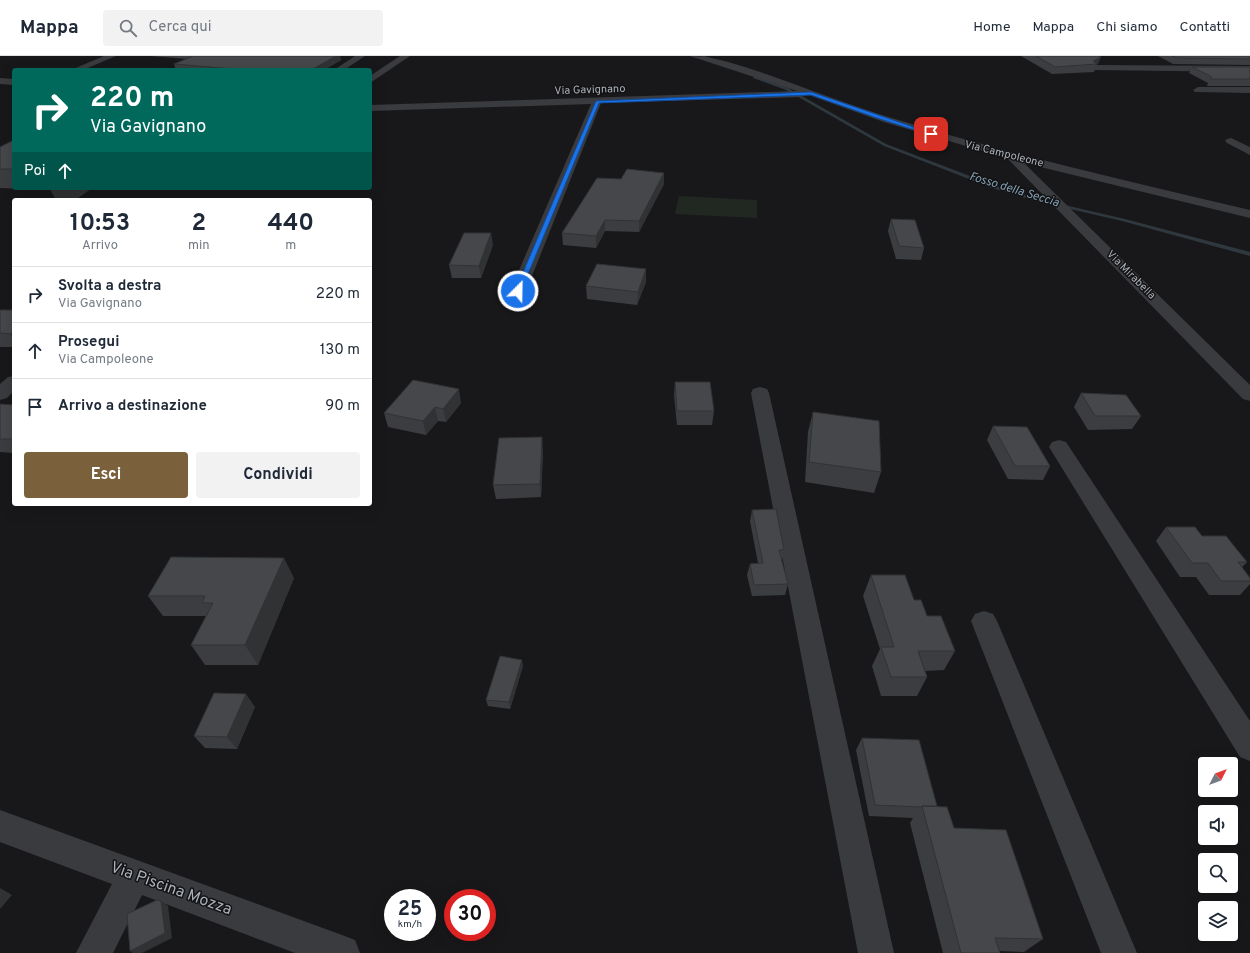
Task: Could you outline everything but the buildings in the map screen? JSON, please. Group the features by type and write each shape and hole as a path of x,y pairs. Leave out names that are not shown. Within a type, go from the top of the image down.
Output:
{"street":[{"path":"80,68 112,56"},
{"path":"341,68 361,56"},
{"path":"372,79 406,56"},
{"name":"Via Campoleone","path":"698,57 718,62 811,93 894,123 1011,156 1250,214"},
{"path":"1096,68 1250,69"},
{"path":"0,81 12,82"},
{"path":"1198,90 1250,90"},
{"name":"Via Gavignano","path":"372,108 597,102 811,93"},
{"path":"518,291 597,102"},
{"path":"1231,141 1250,152"},
{"name":"Via Mirabella","path":"1011,156 1250,395"},
{"path":"0,394 12,383"},
{"path":"760,393 876,953"},
{"path":"1059,447 1250,747"},
{"path":"984,621 1119,953"},
{"name":"Via Piscina Mozza","path":"0,826 342,953"},
{"path":"94,953 135,875"}],"shaded area":[{"path":"679,196 757,200 757,218 675,214"}],"waterway":[{"name":"Fosso della Seccia","path":"702,56 714,61"},
{"name":"Fosso della Seccia","path":"754,77 787,89 885,145 994,187 1042,201 1123,220 1250,254"}],"route":[{"path":"518,291 597,102 811,93 931,134"}]}
